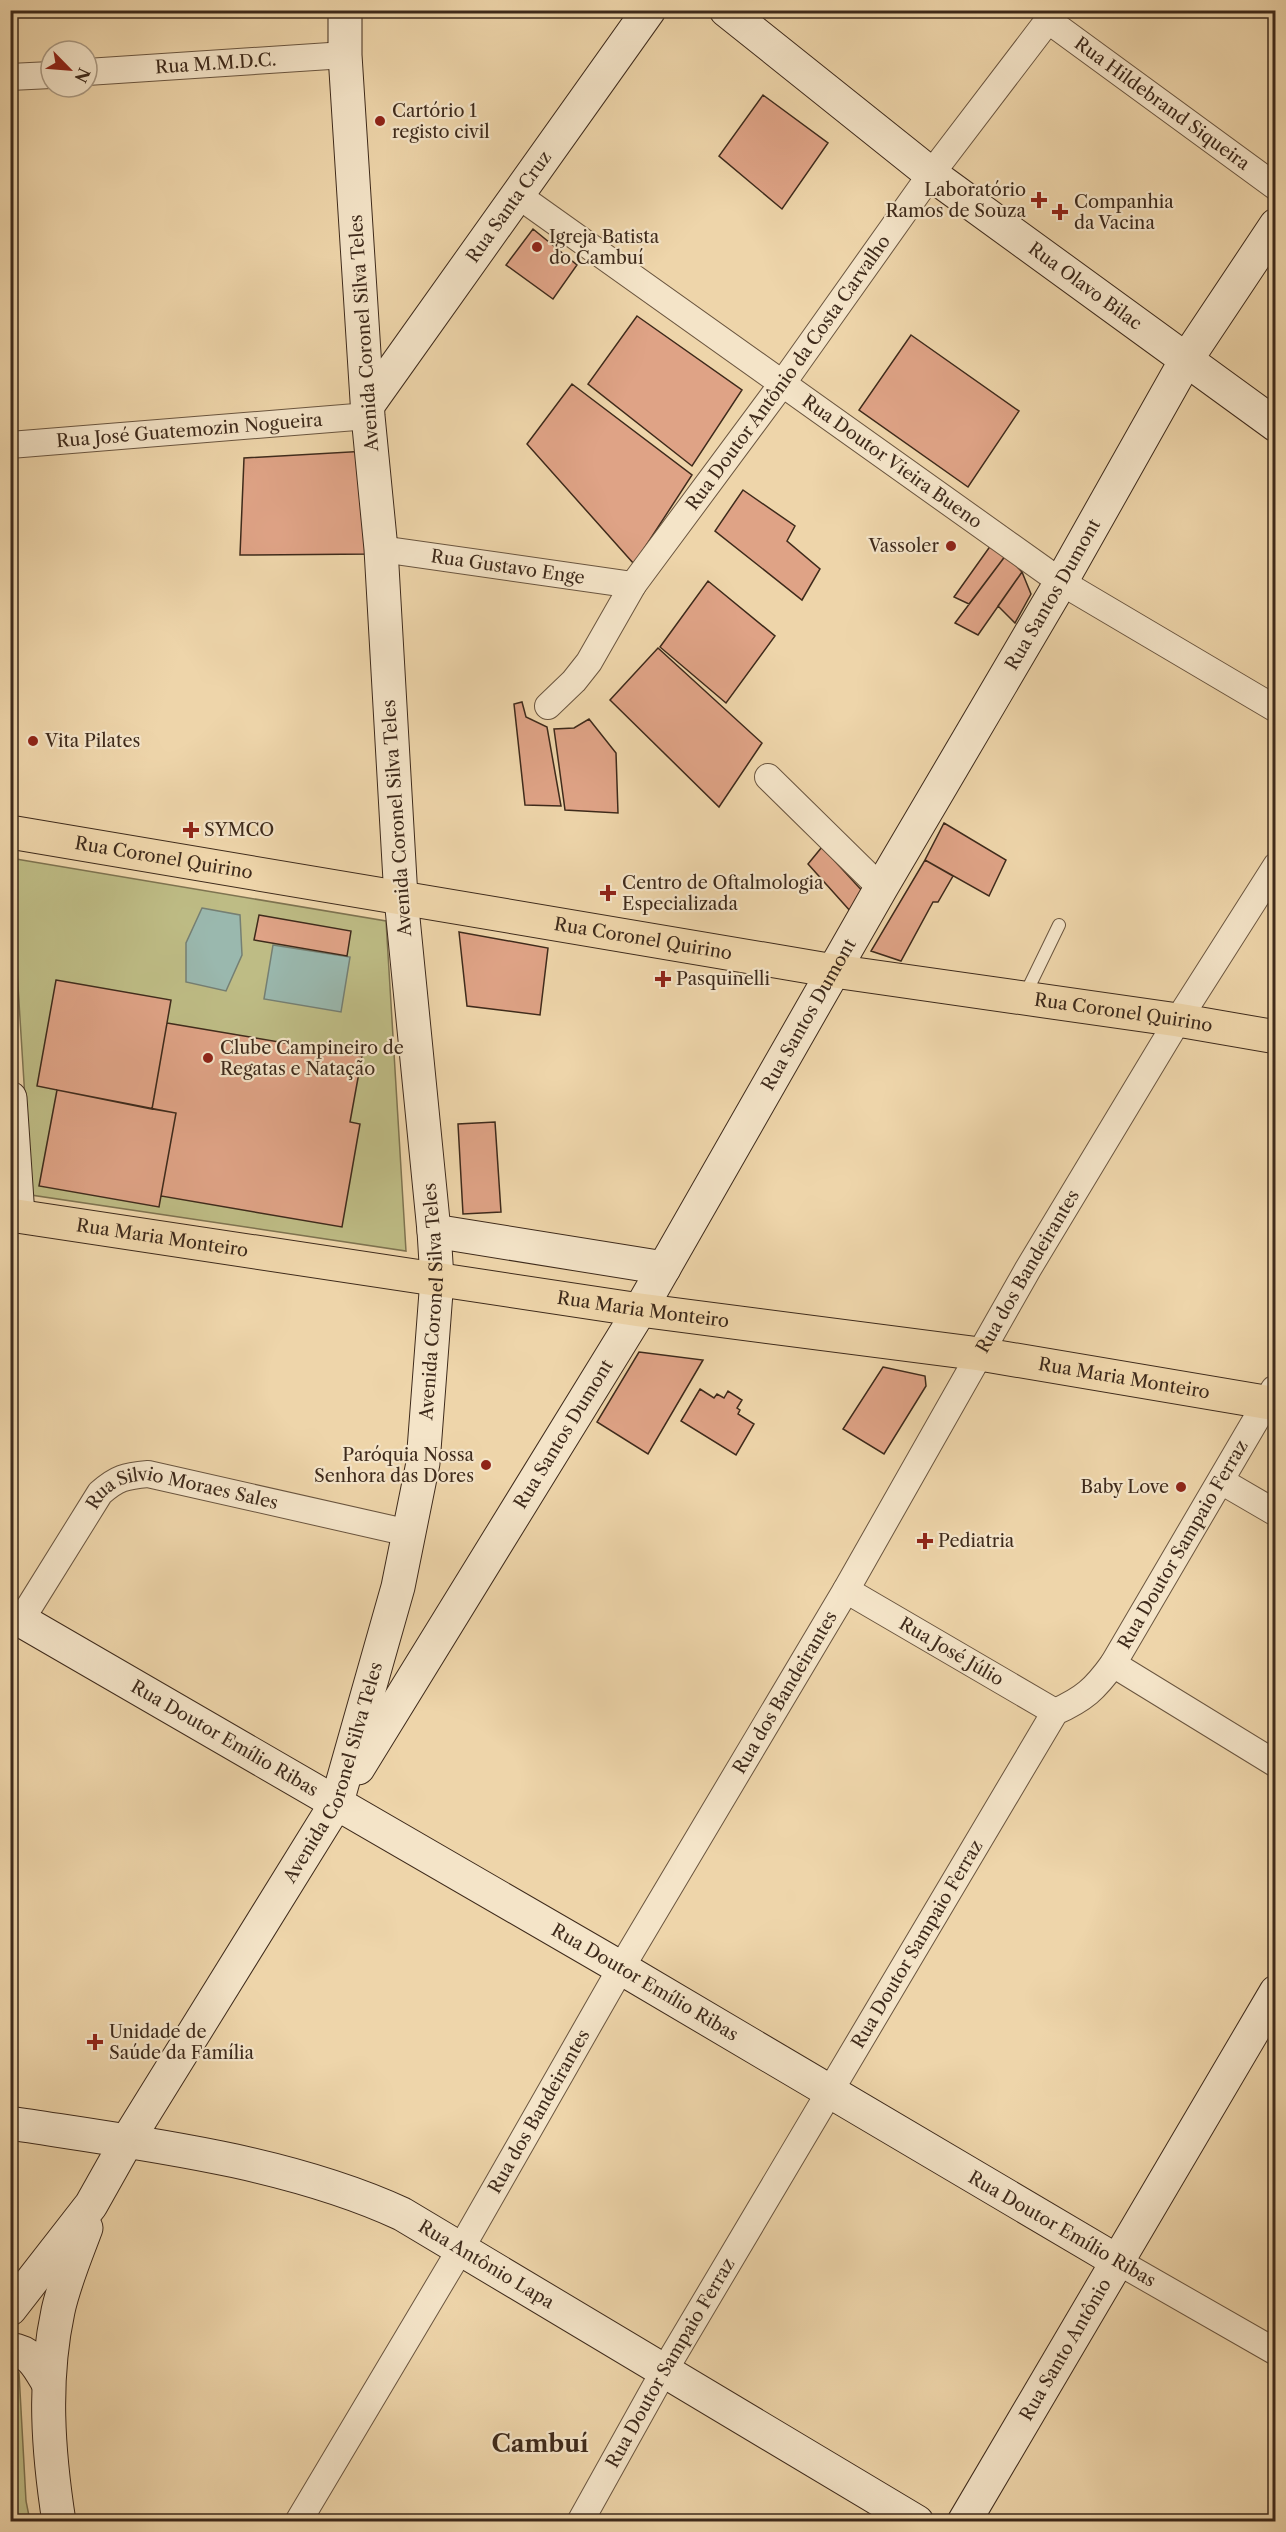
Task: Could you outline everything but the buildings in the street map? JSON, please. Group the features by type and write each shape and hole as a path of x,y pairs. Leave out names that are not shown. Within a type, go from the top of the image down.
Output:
{"main road":[{"name":"Rua Coronel Quirino","path":"10,832 834,971 1178,1020 1275,1037"},
{"name":"Rua Maria Monteiro","path":"14,1216 640,1310 980,1354 1272,1398"}],"street":[{"name":"Avenida Coronel Silva Teles","path":"10,2309 101,2190 127,2141 337,1802 390,1614 423,1463 437,1279 401,898 381,549 368,410 345,55 345,10"},
{"name":"Rua Santa Cruz","path":"368,410 649,10"},
{"name":"Rua Olavo Bilac","path":"726,10 931,174 1275,425"},
{"name":"Rua Doutor Antônio da Costa Carvalho","path":"548,706 574,681 589,662 633,585 782,384 931,174 1052,16"},
{"name":"Rua Hildebrand Siqueira","path":"1052,16 1275,186"},
{"name":"Rua M.M.D.C.","path":"99,71 345,55"},
{"path":"10,77 39,76"},
{"name":"Rua Doutor Vieira Bueno","path":"519,196 1061,582 1275,709"},
{"name":"Rua Santos Dumont","path":"337,1802 640,1310 881,888 1061,582 1185,360 1275,225"},
{"name":"Rua José Guatemozin Nogueira","path":"10,446 368,410"},
{"name":"Rua Gustavo Enge","path":"381,549 633,585"},
{"path":"768,777 881,888"},
{"name":"Rua dos Bandeirantes","path":"298,2522 460,2250 621,1968 846,1590 1028,1269 1178,1020 1275,866"},
{"path":"10,1098 14,1216"},
{"path":"434,1232 664,1268"},
{"name":"Rua Doutor Sampaio Ferraz","path":"580,2522 664,2371 1055,1712 1080,1701 1095,1688 1113,1664 1272,1398"},
{"name":"Rua Silvio Moraes Sales","path":"16,1617 100,1493 114,1480 130,1476 148,1474 409,1533"},
{"path":"1221,1482 1275,1513"},
{"name":"Rua José Júlio","path":"846,1590 1055,1712"},
{"path":"390,1614 398,1632 407,1638 426,1638 441,1634"},
{"name":"Rua Doutor Emílio Ribas","path":"16,1617 337,1802 1275,2352"},
{"path":"1113,1664 1275,1764"},
{"name":"Rua Santo Antônio","path":"964,2522 1275,1992"},
{"name":"Rua Antônio Lapa","path":"10,2123 127,2141 247,2164 321,2182 365,2197 402,2214 917,2522"},
{"path":"58,2522 50,2462 48,2383 58,2311 71,2268 101,2190"},
{"path":"10,2349 25,2353 36,2362 48,2383"}],"lane":[{"path":"1023,998 1059,925"}],"shaded area":[{"name":"Clube Campineiro de Regatas e Natação","path":"10,858 386,921 406,1251 31,1195"},
{"path":"11,2367 19,2373 26,2501 30,2521 11,2521"}],"water":[{"path":"202,908 240,915 242,955 226,991 186,982 186,943"},
{"path":"273,945 350,957 341,1012 264,999"}],"place":[{"name":"Cartório 1 registo civil","path":"380,121"},
{"name":"Laboratório Ramos de Souza","path":"1039,200"},
{"name":"Companhia da Vacina","path":"1060,212"},
{"name":"Igreja Batista do Cambuí","path":"537,247"},
{"name":"Vassoler","path":"951,546"},
{"name":"Vita Pilates","path":"33,741"},
{"name":"SYMCO","path":"191,830"},
{"name":"Centro de Oftalmologia Especializada","path":"608,893"},
{"name":"Pasquinelli","path":"663,979"},
{"name":"Clube Campineiro de Regatas e Natação","path":"208,1058"},
{"name":"Paróquia Nossa Senhora das Dores","path":"486,1465"},
{"name":"Baby Love","path":"1181,1487"},
{"name":"Pediatria","path":"925,1541"},
{"name":"Unidade de Saúde da Família","path":"95,2042"}],"district":[{"name":"Cambuí","path":"540,2444"}]}
